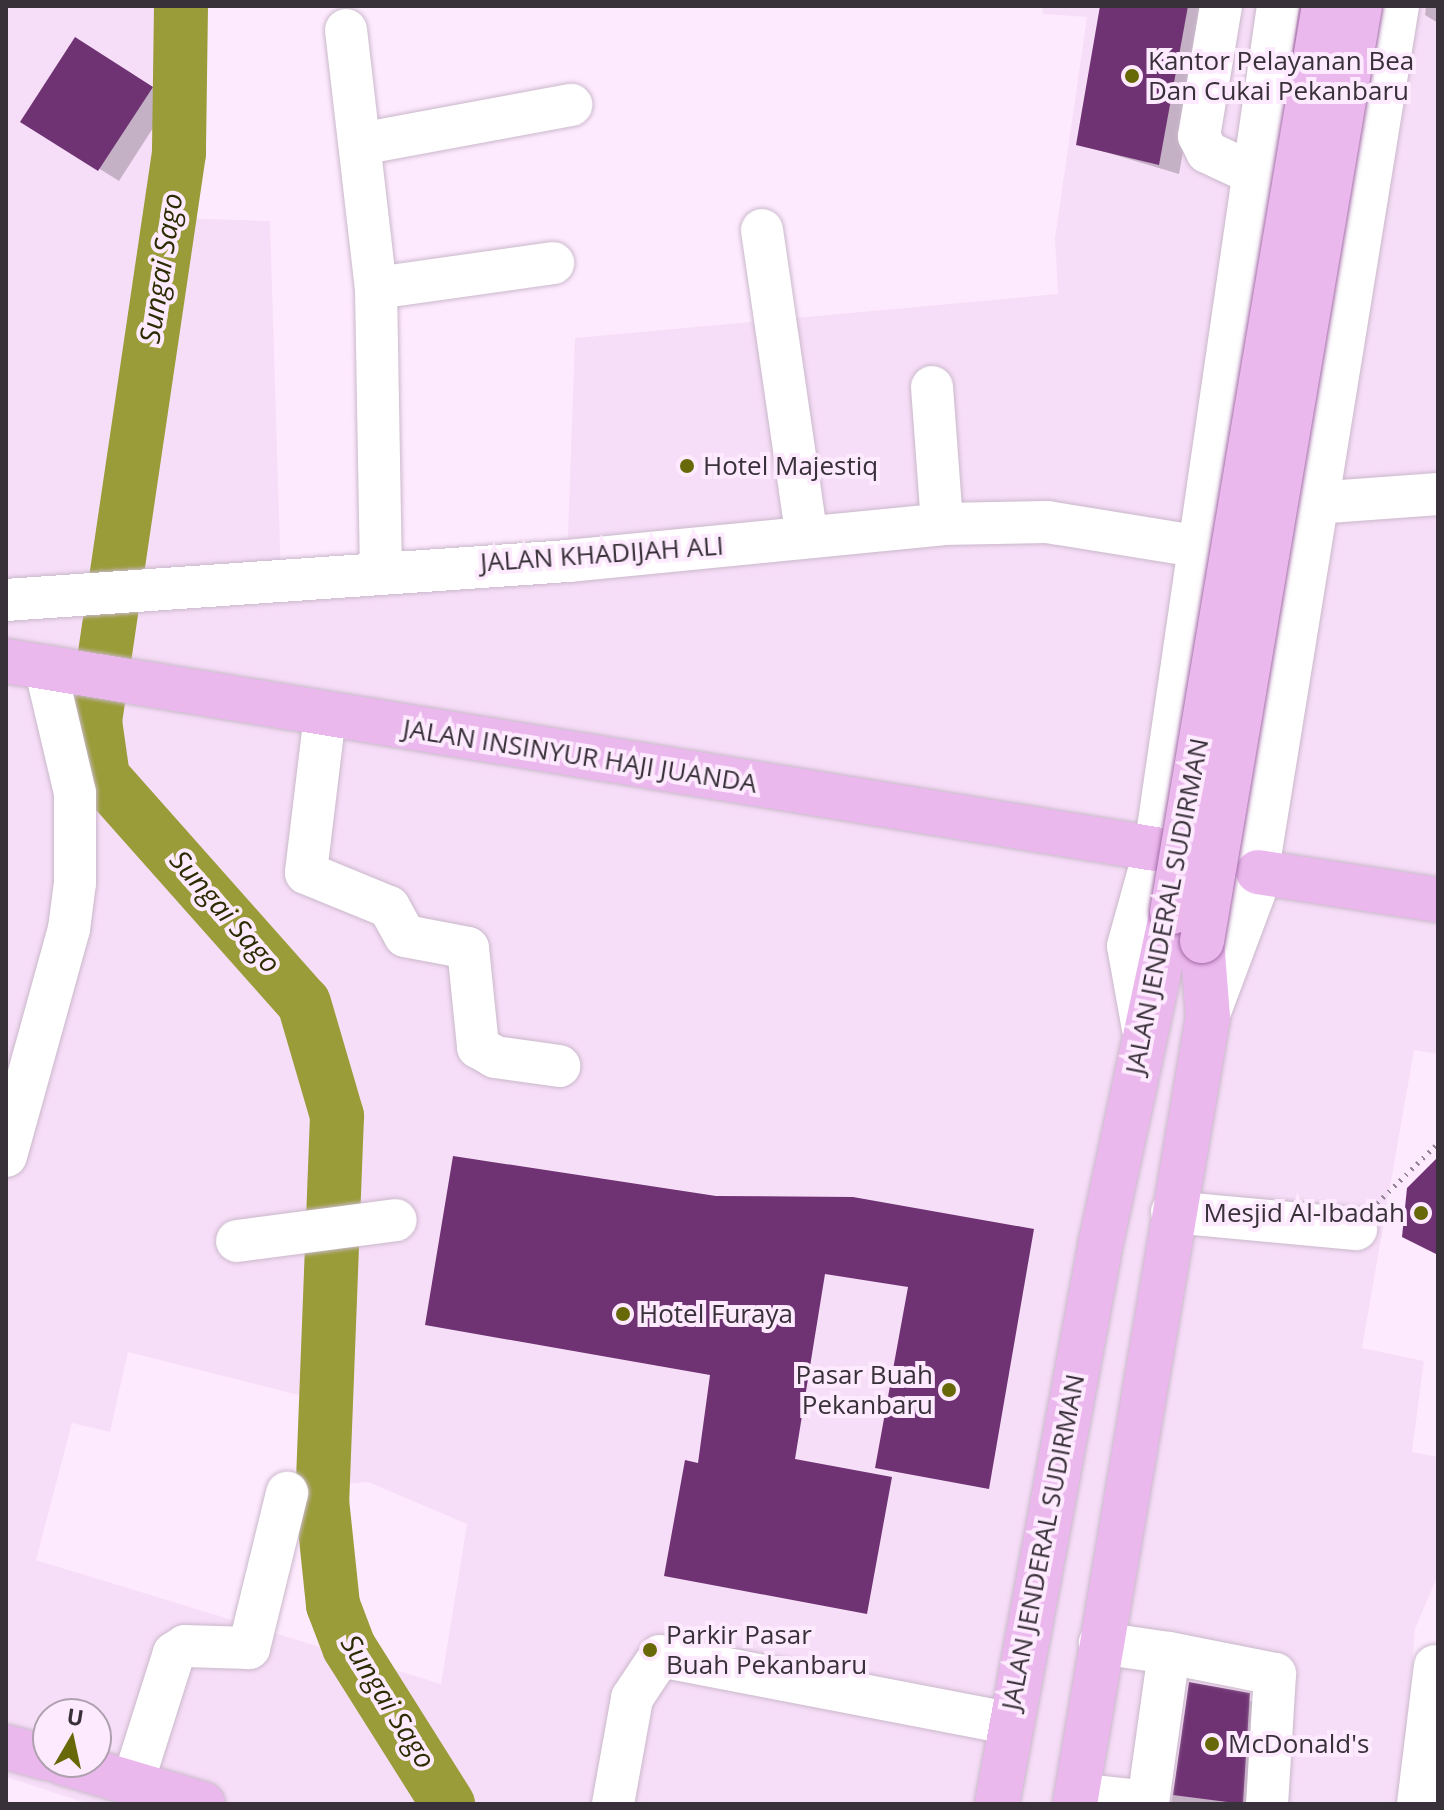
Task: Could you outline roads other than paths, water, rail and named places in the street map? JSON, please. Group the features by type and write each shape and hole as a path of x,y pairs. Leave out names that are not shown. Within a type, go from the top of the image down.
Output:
{"main road":[{"name":"JALAN JENDERAL SUDIRMAN","path":"1076,1799 1172,1212 1208,1017 1187,926 1324,6"},
{"name":"JALAN JENDERAL SUDIRMAN","path":"997,1804 1008,1723 1143,1029 1187,926 1360,6"},
{"name":"JALAN INSINYUR HAJI JUANDA","path":"66,670 1155,849"},
{"path":"1258,872 1438,900"},
{"path":"6,1747 32,1754"},
{"path":"112,1776 203,1804"}],"street":[{"path":"1221,6 1199,136 1207,152 1254,174"},
{"path":"1143,1029 1128,946 1155,849 1196,546 1254,174 1276,60 1278,6"},
{"path":"1208,1017 1258,872 1315,503 1398,6"},
{"path":"346,30 376,288 381,569"},
{"path":"1276,60 1387,77"},
{"path":"360,144 571,105"},
{"path":"762,230 807,537"},
{"path":"376,288 553,263"},
{"path":"932,387 942,524"},
{"path":"1315,503 1438,494"},
{"name":"JALAN KHADIJAH ALI","path":"6,600 942,524 1047,522 1196,546"},
{"path":"6,1156 75,883 75,793 66,670"},
{"path":"325,715 306,873 389,907 405,936 468,948 478,1047 495,1057 559,1066"},
{"path":"1172,1212 1356,1229"},
{"path":"237,1241 297,1229 396,1220"},
{"path":"133,1782 174,1653 185,1646 249,1648 287,1493"},
{"path":"1100,1643 1275,1674 1267,1804"},
{"path":"1076,1799 1155,1803 1169,1653"},
{"path":"613,1804 632,1698 660,1656 1008,1723"},
{"path":"1418,1804 1435,1666"}],"waterway":[{"name":"Sungai Sago","path":"181,6 179,153 95,721 103,777 304,1003 337,1116 322,1500 333,1605 349,1647 448,1804"}],"place":[{"name":"Kantor Pelayanan Bea Dan Cukai Pekanbaru","path":"1132,76"},
{"name":"Hotel Majestiq","path":"687,466"},
{"name":"Mesjid Al-Ibadah","path":"1421,1213"},
{"name":"Hotel Furaya","path":"623,1314"},
{"name":"Pasar Buah Pekanbaru","path":"949,1390"},
{"name":"Parkir Pasar Buah Pekanbaru","path":"650,1650"},
{"name":"McDonald's","path":"1212,1744"}]}
